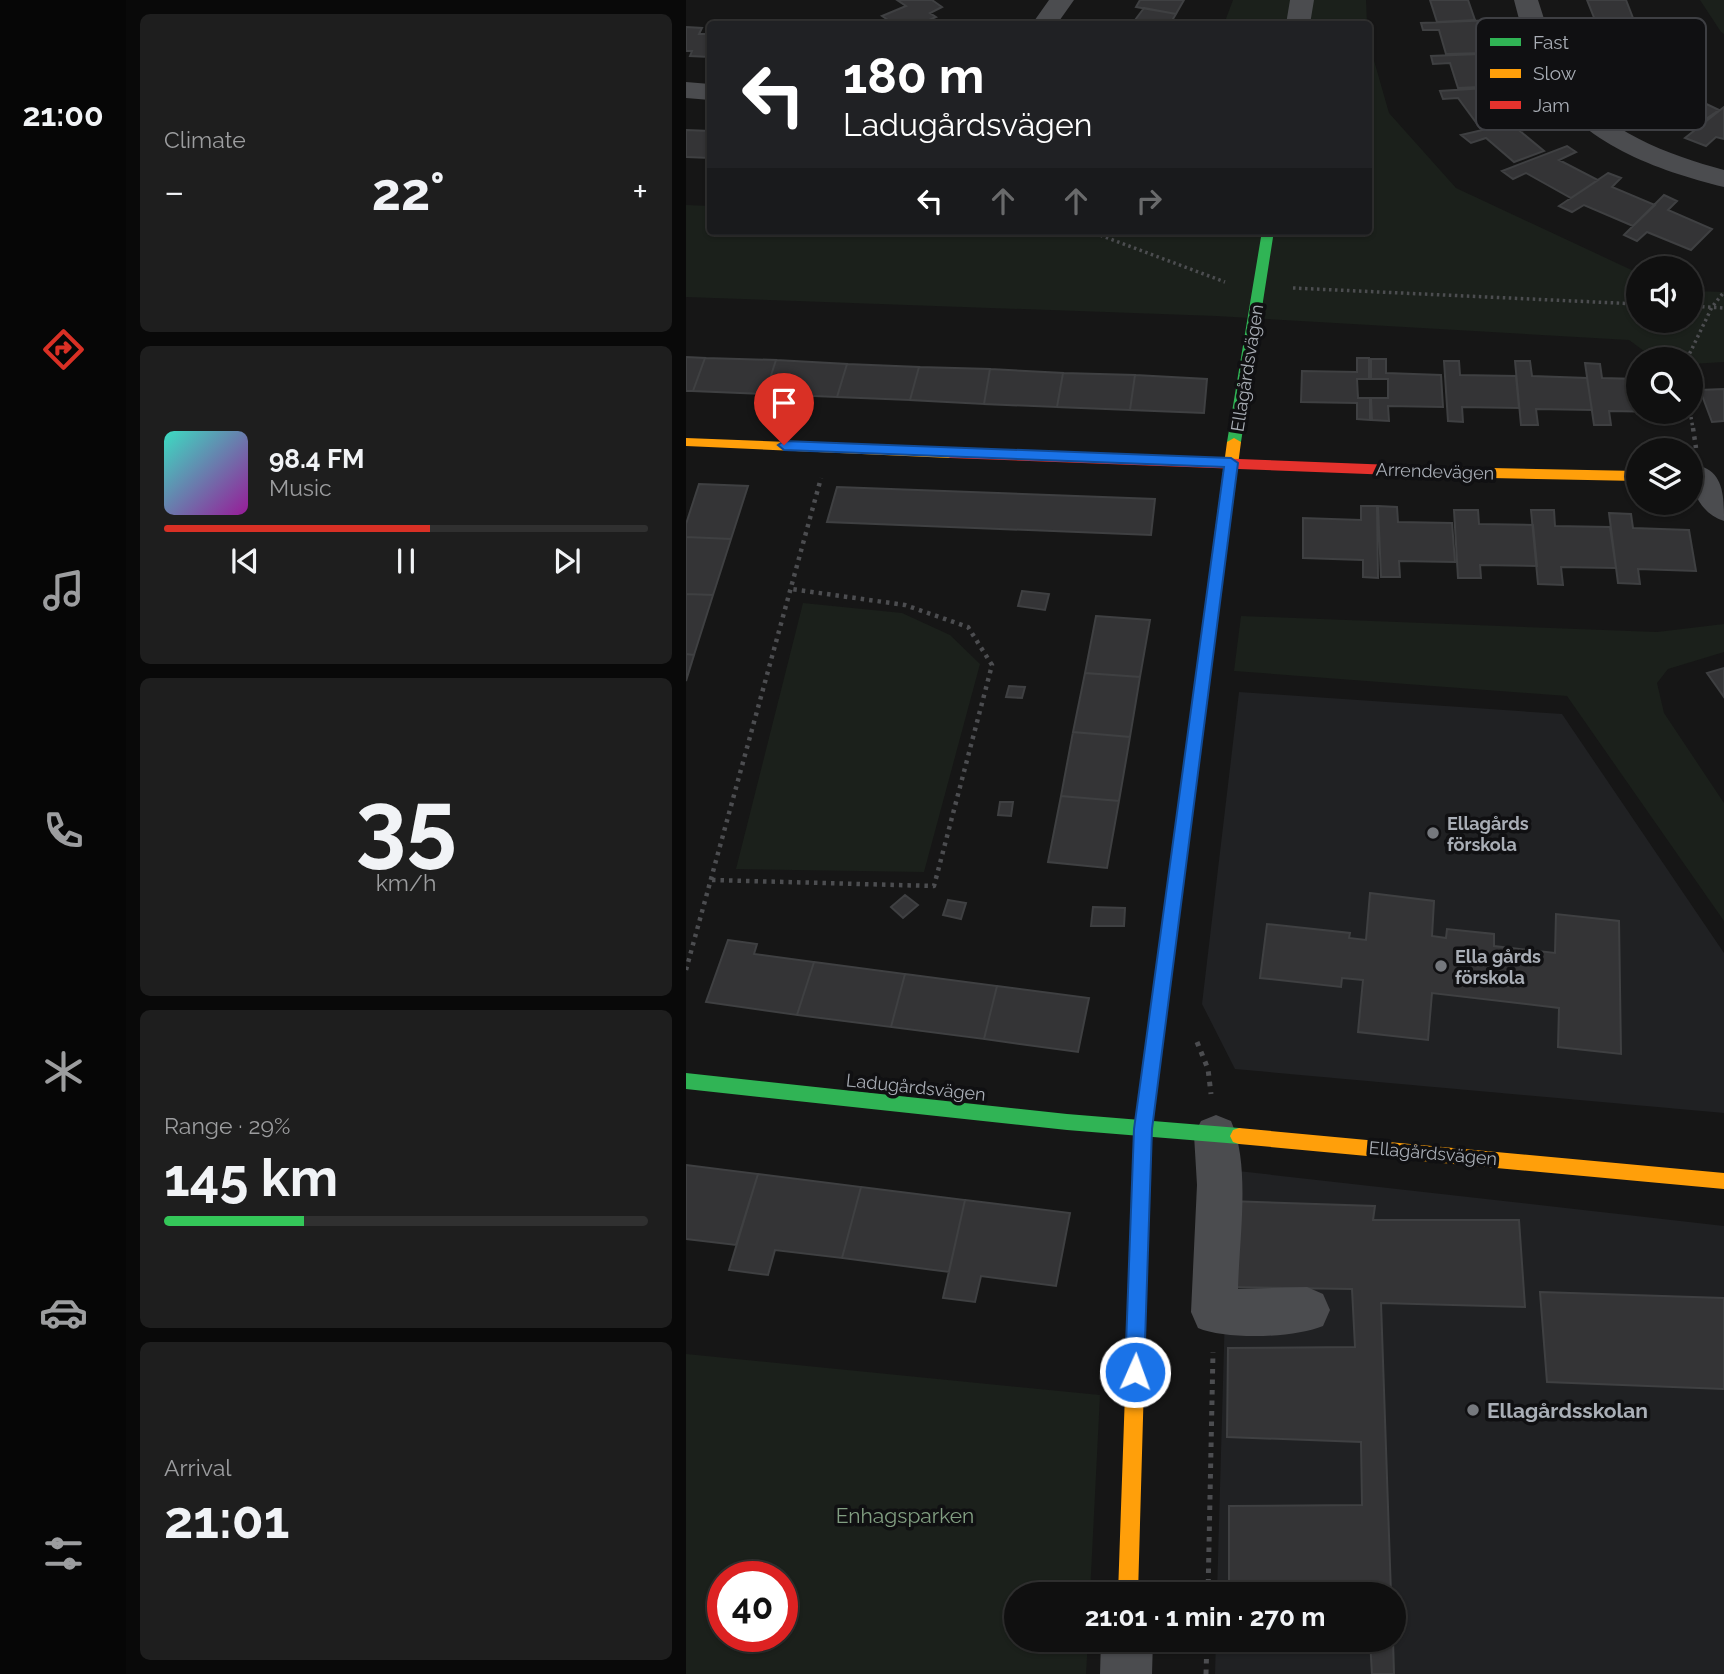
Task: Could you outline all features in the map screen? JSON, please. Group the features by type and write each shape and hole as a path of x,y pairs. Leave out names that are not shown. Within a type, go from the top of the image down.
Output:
{"street":[{"path":"1046,21 1062,0"},
{"path":"1298,21 1302,0"},
{"path":"1525,0 1531,18"},
{"path":"686,90 707,92"},
{"path":"1609,130 1665,162 1724,179"},
{"name":"Ellagårdsvägen","path":"1128,1582 1143,1129 1231,463 1267,235"},
{"path":"686,442 1231,463"},
{"name":"Arrendevägen","path":"1231,463 1429,472 1626,475"},
{"path":"1705,476 1724,509"},
{"name":"Ladugårdsvägen","path":"686,1081 1143,1129"},
{"name":"Ellagårdsvägen","path":"1143,1129 1724,1181"},
{"path":"1216,1135 1219,1185 1214,1312 1307,1310"},
{"path":"1126,1674 1127,1652"}],"path":[{"path":"1100,235 1235,286 1626,303"},
{"path":"1693,347 1712,307 1724,292"},
{"path":"1703,307 1724,308"},
{"path":"686,970 830,447"},
{"path":"712,880 934,886 992,665 968,627 905,605 791,589"},
{"path":"1208,1582 1214,1312"},
{"path":"1206,1652 1206,1674"}],"shaded area":[{"name":"Ellagårds förskola","path":"1239,692 1562,714 1724,953 1724,1113 1235,1069 1202,1004"},
{"name":"Ellagårdsskolan","path":"1229,1170 1724,1226 1724,1674 1215,1674 1216,1652 1406,1652 1406,1582 1217,1582"}],"green space":[{"path":"1233,0 1366,0 1367,21 1225,21"},
{"path":"1700,0 1724,0 1724,34 1721,32"},
{"path":"1372,54 1389,113 1456,188 1626,267 1626,333 1703,333 1703,291 1724,292 1724,362 1703,363 1703,347 1639,347 1629,340 1216,316 686,297 686,205 707,206 707,235 1372,235"},
{"path":"803,603 902,613 950,635 980,664 924,872 736,869"},
{"path":"1241,616 1657,632 1724,624 1724,652 1668,669 1657,683 1664,713 1724,803 1724,921 1567,696 1234,671"},
{"name":"Enhagsparken","path":"686,1354 1100,1395 1091,1582 1004,1582 1004,1652 1087,1652 1086,1674 686,1674"}],"building":[{"path":"897,0 932,0 942,7 930,13 936,17 927,21 890,21 882,16 906,6"},
{"path":"1140,0 1184,0 1176,14 1136,7"},
{"path":"1430,0 1468,0 1475,20 1437,22"},
{"path":"1587,0 1626,0 1633,18 1594,18"},
{"path":"1144,8 1176,14 1172,21 1134,21"},
{"path":"1476,21 1476,53 1446,54 1439,30 1423,30 1421,23"},
{"path":"686,27 702,28 699,34 707,34 707,57 690,56 692,51 686,51"},
{"path":"1476,54 1476,87 1458,88 1450,63 1433,64 1431,56"},
{"path":"1476,89 1476,123 1458,98 1443,99 1440,91"},
{"path":"1706,104 1719,110 1706,119"},
{"path":"1724,107 1724,139 1716,137 1706,146 1685,138 1695,130 1706,130 1706,121"},
{"path":"686,130 707,131 707,158 686,157"},
{"path":"1482,130 1524,130 1520,131 1544,151 1514,162 1486,138 1471,143 1461,135"},
{"path":"1567,146 1576,152 1559,160 1598,180 1571,198 1526,173 1513,179 1502,171"},
{"path":"1608,173 1621,178 1612,187 1655,205 1633,226 1584,205 1572,212 1559,206"},
{"path":"1664,195 1677,201 1668,210 1712,229 1691,250 1647,232 1637,241 1624,235"},
{"path":"686,357 705,358 693,391 686,391"},
{"path":"705,358 776,360 765,394 693,391"},
{"path":"1357,358 1369,358 1369,379 1357,379 1358,398 1370,398 1370,420 1357,419 1357,403 1301,402 1302,371 1357,372"},
{"path":"1371,359 1386,359 1386,373 1441,375 1443,407 1388,406 1389,421 1372,420 1371,398 1388,398 1388,379 1371,379"},
{"path":"776,360 847,364 837,397 765,394"},
{"path":"1444,361 1459,361 1460,375 1516,376 1519,408 1462,407 1463,422 1448,421"},
{"path":"1515,361 1530,361 1532,376 1587,378 1592,410 1536,409 1538,425 1521,425"},
{"path":"1585,363 1600,364 1602,378 1626,379 1626,411 1609,411 1611,425 1594,425"},
{"path":"847,364 919,367 910,400 837,397"},
{"path":"919,367 990,369 984,404 910,400"},
{"path":"990,369 1063,373 1057,407 984,404"},
{"path":"1063,373 1135,375 1130,410 1057,407"},
{"path":"1135,375 1207,379 1204,413 1130,410"},
{"path":"1724,389 1724,421 1712,422 1703,398 1703,390"},
{"path":"699,484 748,486 731,539 686,537 686,524"},
{"path":"837,487 1155,499 1151,535 827,522"},
{"path":"1361,506 1377,506 1378,578 1363,577 1363,560 1303,558 1303,518 1361,520"},
{"path":"1378,506 1397,507 1398,522 1452,523 1455,562 1399,561 1400,577 1381,577"},
{"path":"1454,510 1478,510 1479,524 1533,525 1537,566 1480,565 1481,578 1458,578"},
{"path":"1531,510 1554,510 1555,526 1610,527 1616,568 1561,567 1563,585 1538,584"},
{"path":"1609,513 1631,515 1633,528 1689,530 1696,571 1638,569 1640,584 1618,583"},
{"path":"686,537 731,539 713,595 686,594"},
{"path":"1022,591 1049,594 1045,610 1018,606"},
{"path":"686,594 713,595 694,655 686,654"},
{"path":"1096,616 1150,620 1140,677 1085,673"},
{"path":"686,654 694,655 686,681"},
{"path":"1724,668 1724,697 1707,673"},
{"path":"1085,673 1140,677 1130,737 1073,732"},
{"path":"1009,686 1025,687 1022,698 1006,697"},
{"path":"1073,732 1130,737 1119,801 1061,796"},
{"path":"1061,796 1119,801 1107,868 1048,862"},
{"path":"1000,802 1013,802 1011,816 998,815"},
{"name":"Ella gårds förskola","path":"1370,893 1434,901 1432,936 1446,938 1447,929 1494,934 1494,946 1555,953 1556,914 1619,921 1621,1054 1558,1047 1559,1008 1432,993 1428,1040 1358,1032 1363,980 1342,978 1341,987 1260,978 1267,924 1350,933 1349,938 1366,940"},
{"path":"905,895 918,905 903,918 891,907"},
{"path":"948,900 966,903 961,919 943,915"},
{"path":"1093,907 1125,908 1124,926 1091,926"},
{"path":"728,940 757,944 754,954 814,962 797,1015 706,1002"},
{"path":"814,962 905,974 891,1027 797,1015"},
{"path":"905,974 997,986 984,1039 891,1027"},
{"path":"997,986 1089,998 1078,1052 984,1039"},
{"path":"686,1165 758,1174 736,1245 686,1239"},
{"path":"758,1174 861,1187 842,1258 775,1250 768,1275 729,1270"},
{"path":"861,1187 965,1200 949,1272 842,1258"},
{"path":"965,1200 1070,1213 1056,1286 981,1276 975,1302 943,1298"},
{"path":"1228,1201 1375,1206 1373,1220 1519,1220 1525,1307 1381,1303 1391,1582 1229,1582 1229,1506 1362,1505 1361,1442 1227,1437 1228,1348 1355,1347 1352,1289 1225,1287"},
{"path":"1540,1292 1724,1298 1724,1389 1547,1382"},
{"path":"1371,1652 1393,1652 1394,1674 1372,1674"}],"traffic: fast":[{"path":"1234,442 1267,235"},
{"path":"686,1081 1067,1122 1239,1136"}],"traffic: slow":[{"path":"686,442 950,453"},
{"path":"1182,835 1234,442"},
{"path":"1445,472 1626,476"},
{"path":"1239,1136 1724,1181"},
{"path":"1128,1582 1138,1278"}],"traffic: jam":[{"path":"950,453 1445,472"},
{"path":"1138,1278 1143,1129 1182,835"}],"place":[{"name":"Ellagårds förskola","path":"1433,833"},
{"name":"Ella gårds förskola","path":"1441,966"},
{"name":"Ellagårdsskolan","path":"1473,1410"}],"route":[{"path":"784,445 1231,463 1143,1129 1135,1372"}]}
